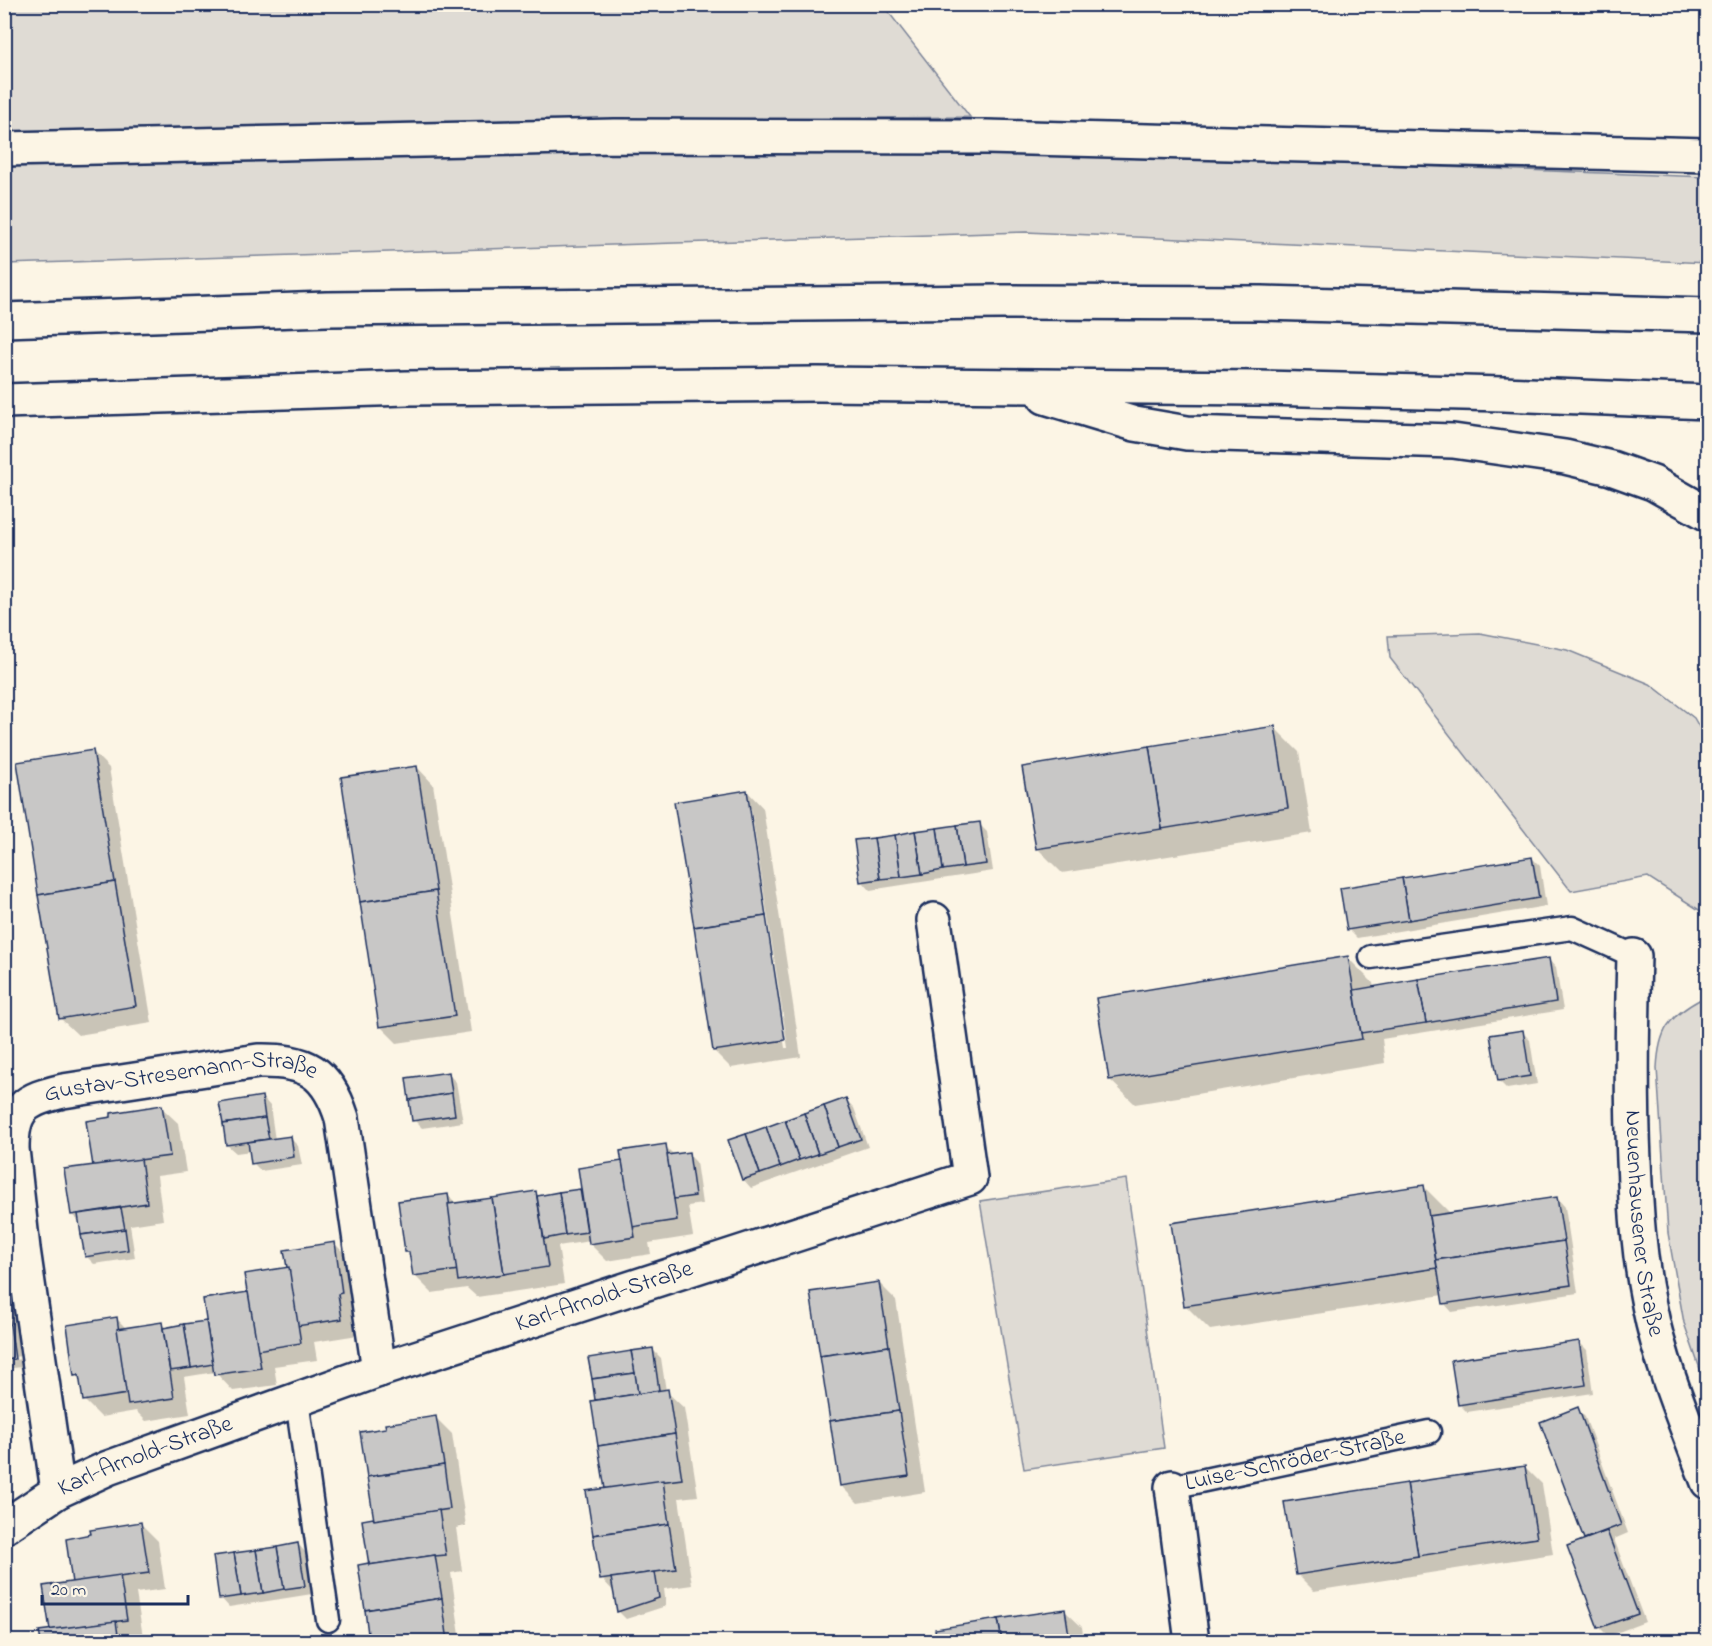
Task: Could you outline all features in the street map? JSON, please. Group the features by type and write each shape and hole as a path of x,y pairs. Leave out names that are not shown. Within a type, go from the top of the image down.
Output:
{"main road":[{"path":"4,148 615,136 974,137 1707,155"},
{"path":"4,320 327,309 1000,302 1273,303 1707,315"},
{"path":"4,401 407,388 818,384 1259,388 1707,402"},
{"path":"1018,387 1108,417 1187,434 1453,441 1565,458 1611,468 1653,483 1707,514"},
{"name":"Karl-Arnold-Straße","path":"4,1527 58,1491 108,1468 380,1370 970,1178 934,920"},
{"name":"Neuenhausener Straße","path":"1634,956 1631,1091 1636,1218 1640,1255 1655,1332 1707,1482"},
{"name":"Gustav-Stresemann-Straße","path":"58,1491 23,1249 12,1149 12,1136 17,1116 23,1107 39,1097 63,1091 258,1061 296,1064 320,1077 330,1088 342,1118 380,1370"},
{"name":"Luise-Schröder-Straße","path":"1172,1486 1192,1641"}],"lane":[{"path":"1371,957 1572,928 1634,956"},
{"path":"297,1400 328,1620"},
{"name":"Luise-Schröder-Straße","path":"1172,1486 1429,1432"}],"shaded area":[{"path":"4,5 883,5 970,117 30,134 5,132"},
{"path":"332,149 934,153 1361,164 1707,177 1707,263 1026,232 5,264 5,153"},
{"path":"1480,633 1567,650 1650,684 1694,718 1707,741 1707,915 1648,877 1571,891 1390,658 1388,636"},
{"path":"1707,983 1707,1389 1684,1323 1668,1233 1657,1068 1660,1044 1667,1026 1680,1012 1701,999"},
{"path":"1126,1179 1164,1448 1024,1469 980,1201"}],"building":[{"path":"1275,726 1288,808 1162,829 1149,746"},
{"path":"1149,746 1162,829 1036,849 1022,767"},
{"path":"93,750 115,882 38,895 17,762"},
{"path":"417,766 436,891 360,902 341,777"},
{"path":"747,790 766,916 694,927 674,802"},
{"path":"980,822 986,864 963,867 957,825"},
{"path":"957,825 963,867 943,870 937,828"},
{"path":"937,828 943,870 922,874 915,831"},
{"path":"915,831 922,874 901,877 895,835"},
{"path":"895,835 901,877 880,879 874,838"},
{"path":"874,838 880,879 860,882 854,840"},
{"path":"1532,857 1539,898 1409,920 1402,878"},
{"path":"1402,878 1409,920 1347,930 1340,888"},
{"path":"115,882 136,1006 59,1019 38,895"},
{"path":"436,891 455,1016 379,1027 360,902"},
{"path":"766,916 785,1040 713,1051 694,927"},
{"path":"1348,956 1362,1039 1109,1080 1096,998"},
{"path":"1549,958 1556,1002 1426,1023 1418,979"},
{"path":"1418,979 1426,1023 1361,1033 1354,990"},
{"path":"1523,1030 1530,1076 1498,1081 1490,1035"},
{"path":"449,1072 452,1093 409,1100 406,1078"},
{"path":"452,1093 455,1115 412,1121 409,1100"},
{"path":"262,1096 265,1118 223,1124 219,1103"},
{"path":"846,1098 861,1139 838,1147 824,1106"},
{"path":"162,1105 170,1156 93,1166 86,1121 111,1117 111,1113"},
{"path":"824,1106 838,1147 818,1154 804,1113"},
{"path":"804,1113 818,1154 799,1160 785,1120"},
{"path":"265,1118 269,1139 226,1145 223,1124"},
{"path":"785,1120 799,1160 780,1167 766,1127"},
{"path":"766,1127 780,1167 760,1174 746,1134"},
{"path":"746,1134 760,1174 742,1180 728,1140"},
{"path":"291,1136 294,1157 251,1164 248,1142"},
{"path":"666,1144 677,1220 632,1227 620,1151"},
{"path":"689,1152 695,1196 674,1199 667,1155"},
{"path":"141,1159 147,1203 71,1215 64,1169"},
{"path":"622,1161 635,1237 589,1244 578,1168"},
{"path":"1424,1185 1437,1268 1184,1306 1171,1223"},
{"path":"580,1189 587,1232 565,1235 559,1192"},
{"path":"536,1191 548,1267 504,1274 492,1198"},
{"path":"559,1192 565,1235 544,1239 537,1196"},
{"path":"448,1194 459,1270 413,1276 409,1252 405,1252 398,1201"},
{"path":"1557,1197 1564,1241 1436,1260 1429,1216"},
{"path":"492,1198 504,1274 458,1281 448,1204"},
{"path":"121,1208 125,1229 81,1235 78,1214"},
{"path":"125,1229 128,1250 85,1257 81,1235"},
{"path":"1564,1241 1571,1285 1443,1304 1436,1260"},
{"path":"335,1242 342,1293 338,1294 342,1319 297,1326 284,1250"},
{"path":"289,1267 301,1343 257,1350 244,1274"},
{"path":"879,1282 889,1346 820,1356 810,1292"},
{"path":"4,1289 9,1317 4,1318"},
{"path":"248,1292 261,1368 214,1375 203,1299"},
{"path":"9,1317 15,1359 4,1360 4,1318"},
{"path":"117,1317 127,1394 83,1401 79,1375 74,1376 67,1325"},
{"path":"206,1321 213,1364 191,1368 184,1324"},
{"path":"162,1322 174,1398 128,1405 117,1329"},
{"path":"184,1324 191,1368 170,1371 163,1328"},
{"path":"1579,1341 1586,1385 1458,1405 1451,1360"},
{"path":"889,1346 899,1411 830,1421 820,1356"},
{"path":"653,1348 659,1390 638,1394 631,1351"},
{"path":"631,1351 635,1373 592,1379 588,1358"},
{"path":"635,1373 638,1394 595,1400 592,1379"},
{"path":"668,1389 675,1434 598,1446 591,1401"},
{"path":"1578,1407 1621,1525 1584,1539 1540,1422"},
{"path":"899,1411 909,1476 840,1486 830,1421"},
{"path":"436,1416 444,1465 367,1477 360,1432 386,1428 385,1424"},
{"path":"675,1434 682,1479 605,1489 598,1446"},
{"path":"444,1465 450,1509 374,1520 367,1477"},
{"path":"1525,1466 1537,1538 1418,1556 1407,1483"},
{"path":"663,1480 669,1524 593,1535 586,1491"},
{"path":"1407,1483 1418,1556 1296,1575 1284,1502"},
{"path":"439,1510 446,1555 369,1565 362,1520"},
{"path":"141,1522 149,1573 72,1583 66,1539 91,1534 90,1530"},
{"path":"669,1524 676,1569 600,1580 593,1535"},
{"path":"1607,1531 1638,1614 1598,1628 1567,1546"},
{"path":"298,1543 305,1586 284,1589 277,1547"},
{"path":"277,1547 284,1589 263,1593 256,1550"},
{"path":"256,1550 263,1593 241,1596 234,1553"},
{"path":"234,1553 241,1596 219,1599 213,1556"},
{"path":"435,1555 442,1598 365,1610 358,1565"},
{"path":"655,1572 659,1598 617,1612 611,1578"},
{"path":"120,1575 127,1620 50,1630 43,1586"},
{"path":"442,1598 448,1642 369,1642 365,1610"},
{"path":"1065,1609 1070,1642 1002,1642 998,1619"},
{"path":"998,1619 1002,1642 937,1642 935,1629"},
{"path":"116,1621 119,1642 41,1642 39,1631"}]}
